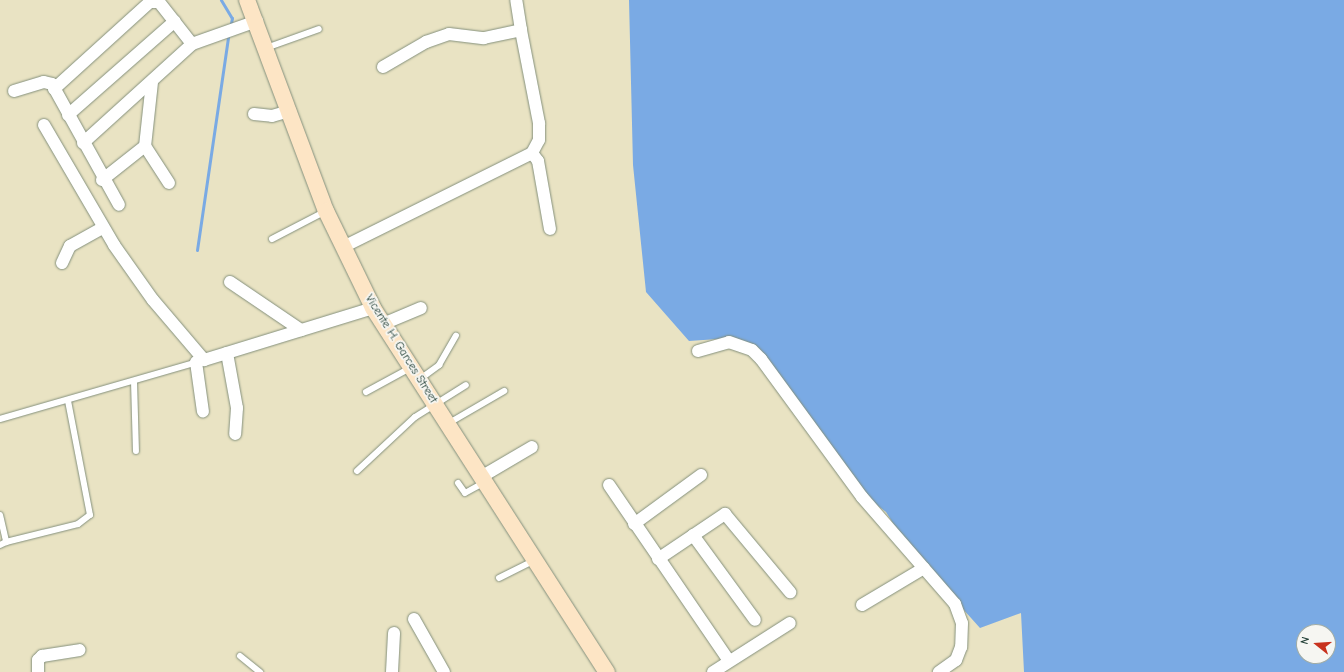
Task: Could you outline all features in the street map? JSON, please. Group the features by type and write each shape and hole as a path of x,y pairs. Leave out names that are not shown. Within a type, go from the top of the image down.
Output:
{"street":[{"name":"Vicente H. Garces Street","path":"247,0 257,22 326,211 373,308 607,672"},
{"path":"343,246 532,153 539,140 539,123 516,0"},
{"path":"54,89 150,2 159,2 192,44"},
{"path":"68,115 175,21"},
{"path":"83,143 152,82 192,44 257,22"},
{"path":"383,67 426,42 449,34 484,38 521,30"},
{"path":"14,91 44,82 54,89 102,180 119,205"},
{"path":"152,82 144,146 169,183"},
{"path":"254,114 272,116 290,111"},
{"path":"44,125 103,228 153,300 200,361 203,412"},
{"path":"102,180 144,146"},
{"path":"532,153 538,161 550,229"},
{"path":"62,263 70,246 103,228"},
{"path":"230,282 301,330"},
{"path":"200,361 373,308"},
{"path":"383,324 421,308"},
{"path":"698,351 729,342 752,350 862,496 955,604 962,623 963,634 956,660 939,672"},
{"path":"227,353 237,408 235,434"},
{"path":"483,480 532,447"},
{"path":"634,524 701,475"},
{"path":"609,485 634,524 729,661"},
{"path":"658,559 725,514 790,592"},
{"path":"693,535 755,620"},
{"path":"862,605 924,568"},
{"path":"414,619 444,672"},
{"path":"713,672 790,623"},
{"path":"392,672 394,633"},
{"path":"38,672 38,660 42,656 80,650"}],"lane":[{"path":"266,48 319,29"},
{"path":"272,239 326,211"},
{"path":"366,392 439,365 456,335"},
{"path":"0,419 68,401 200,361"},
{"path":"134,381 136,451"},
{"path":"357,470 415,417 435,406 466,385"},
{"path":"447,424 504,391"},
{"path":"0,515 3,543 78,524 90,515 68,401"},
{"path":"458,483 466,492 483,480"},
{"path":"498,578 535,560"},
{"path":"240,656 260,672"}],"water":[{"path":"629,0 1344,0 1344,672 1024,672 1021,613 980,628 909,549 886,512 860,492 782,384 732,338 689,341 646,292 633,165"}],"waterway":[{"path":"221,0 232,18 230,28"},
{"path":"197,250 228,37"}]}
